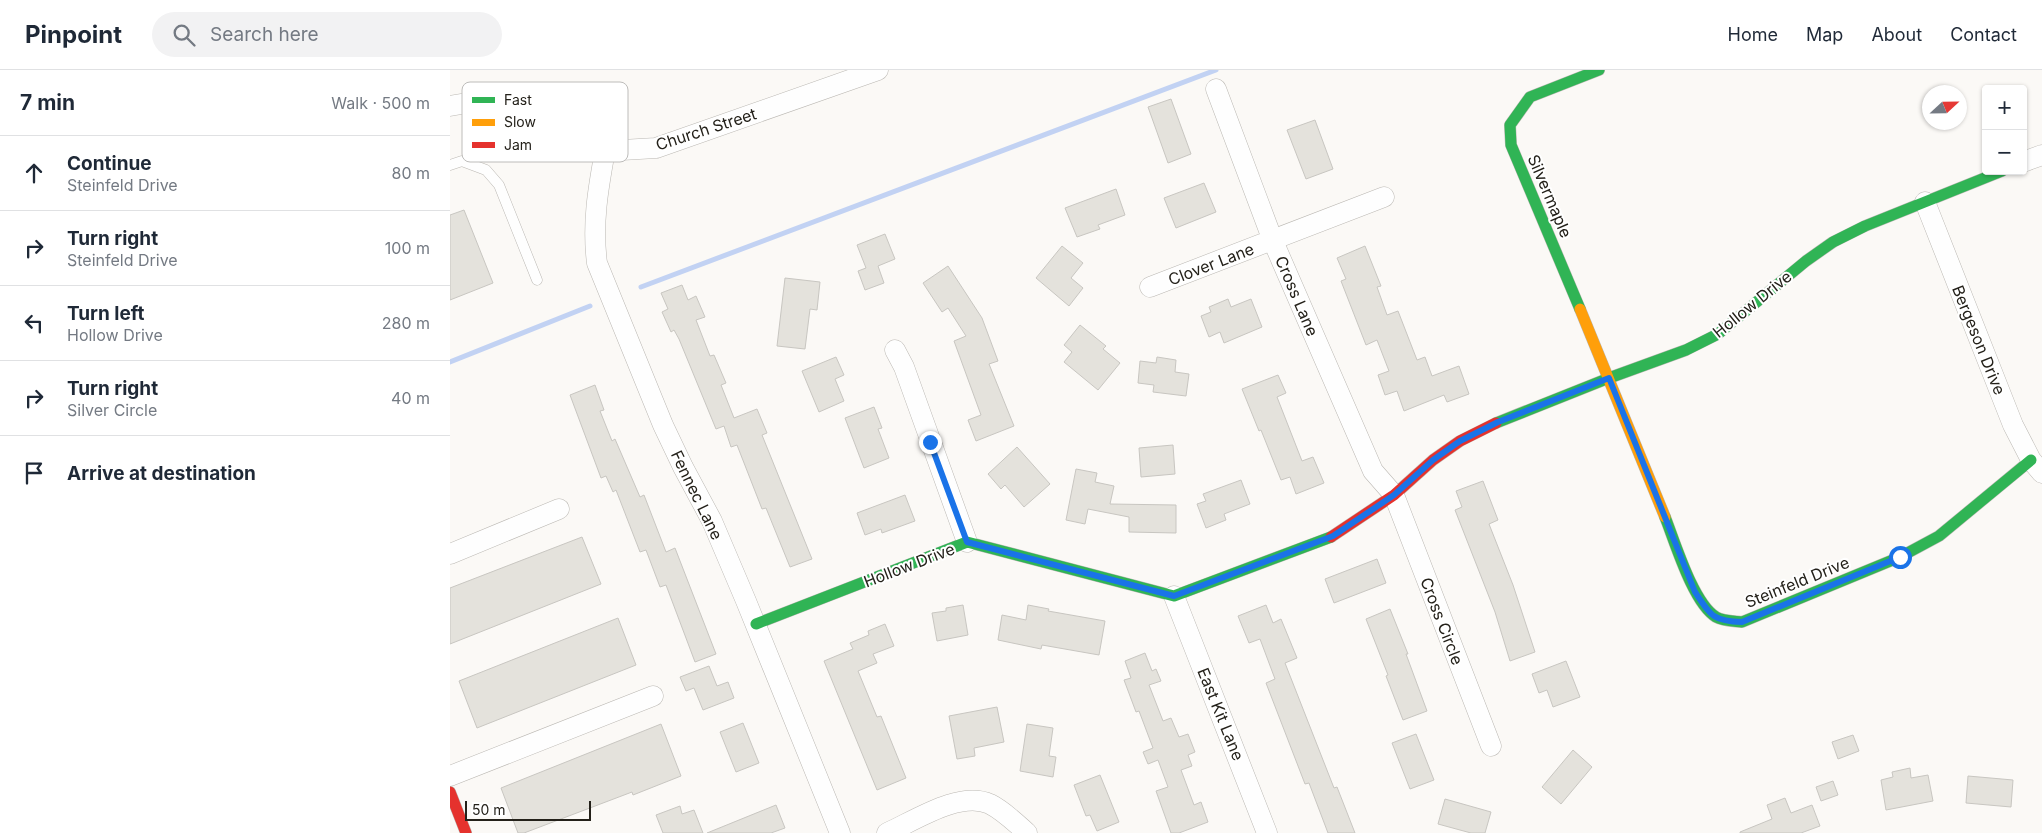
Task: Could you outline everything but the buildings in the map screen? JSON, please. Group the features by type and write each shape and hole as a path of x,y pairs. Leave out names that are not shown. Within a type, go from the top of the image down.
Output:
{"street":[{"name":"Church Street","path":"628,149 656,148 827,79 878,70"},
{"name":"Silvermaple","path":"1599,70 1530,97 1519,110 1510,126 1511,145 1609,378"},
{"name":"Cross Lane","path":"1216,89 1273,241 1374,472 1394,495"},
{"path":"2027,161 2042,155"},
{"name":"Fennec Lane","path":"603,162 595,204 594,238 597,263 663,425 712,521 756,624 840,833"},
{"name":"Hollow Drive","path":"756,624 967,542 1174,596 1333,536 1394,495 1433,460 1460,441 1498,422 1686,350 1718,334 1806,261 1833,242 1865,226 1992,175"},
{"name":"Clover Lane","path":"1150,287 1384,197"},
{"name":"Bergeson Drive","path":"1925,202 2013,425 2037,467"},
{"path":"895,350 904,367 967,542"},
{"name":"Steinfeld Drive","path":"1609,378 1695,592 1709,613 1723,621 1742,622 1900,557 1939,536 2037,467"},
{"name":"Cross Circle","path":"1394,495 1491,746"},
{"path":"450,554 559,509"},
{"name":"East Kit Lane","path":"1174,596 1267,833"},
{"path":"450,776 653,696"},
{"path":"450,792 454,813 466,833"},
{"path":"887,833 953,802 969,801 988,804 1010,817 1027,833"}],"lane":[{"path":"450,165 462,161"},
{"path":"465,162 486,170 499,185 537,280"}],"waterway":[{"path":"641,287 1216,70"},
{"path":"450,362 590,306"}],"traffic: fast":[{"path":"1580,309 1511,145 1510,125 1530,97 1599,70"},
{"path":"1496,423 1686,350 1718,334 1806,261 1833,242 1865,226 1992,175"},
{"path":"1665,517 1692,586 1708,610 1716,617 1742,622 1900,557 1939,536 2031,460"},
{"path":"756,624 967,542 1174,596 1331,537"}],"traffic: slow":[{"path":"1580,309 1665,517"}],"traffic: jam":[{"path":"1331,537 1394,495 1433,460 1460,441 1496,423"},
{"path":"450,792 466,833"}],"route":[{"path":"930,442 967,542 1174,596 1333,536 1394,495 1433,460 1460,441 1498,422 1609,378 1695,592 1709,613 1723,621 1742,622 1900,557"}]}
